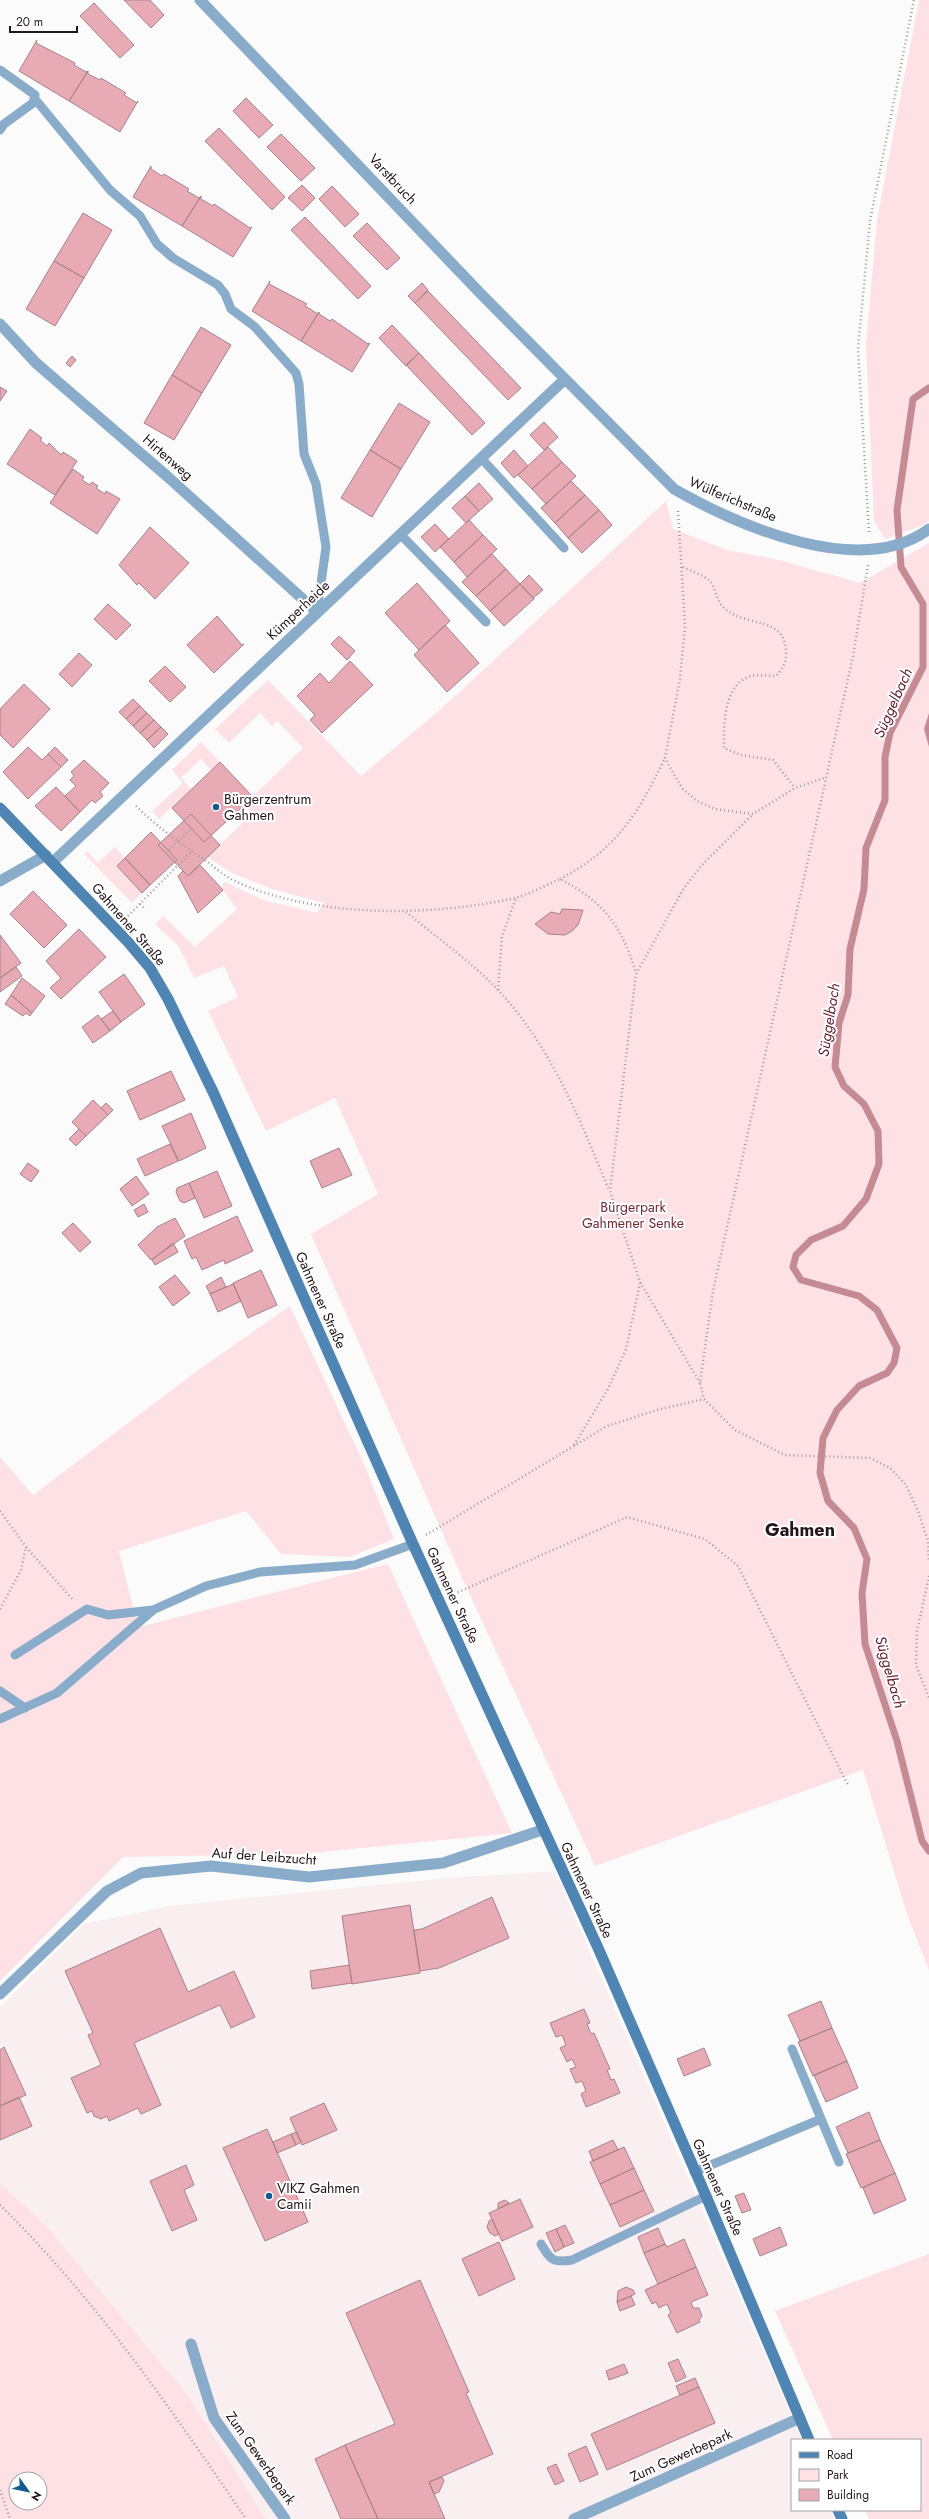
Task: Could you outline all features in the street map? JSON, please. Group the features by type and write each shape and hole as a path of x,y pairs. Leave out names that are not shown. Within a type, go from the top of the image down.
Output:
{"main road":[{"name":"Gahmener Straße","path":"0,808 116,929 150,968 171,1006 214,1094 413,1544 542,1830 599,1950 694,2172 706,2196 809,2439"}],"street":[{"name":"Varstbruch","path":"200,0 564,380"},
{"name":"Hirtenweg","path":"0,324 36,363 168,477 317,612"},
{"name":"Kümperheide","path":"0,881 50,859 126,794 564,380"},
{"name":"Wülferichstraße","path":"564,380 674,489 702,505 768,531 814,545 854,551 870,551 888,548 926,531"},
{"name":"Auf der Leibzucht","path":"0,1994 108,1891 141,1873 211,1866 309,1877 443,1864 542,1830"},
{"name":"Zum Gewerbepark","path":"192,2344 214,2418 285,2519"},
{"name":"Zum Gewerbepark","path":"574,2519 800,2418"}],"lane":[{"path":"0,70 35,95 35,99 110,190 140,216 156,244 173,258 218,285 225,294 231,309 255,327 296,373 299,384 304,454 316,484 326,547 317,612"},
{"path":"0,130 4,124 33,103 35,99"},
{"path":"481,458 564,548"},
{"path":"400,534 486,622"},
{"path":"0,1719 57,1693 153,1610 206,1586 260,1572 355,1565 413,1544"},
{"path":"15,1655 83,1610 87,1609 108,1616 153,1610"},
{"path":"0,1691 25,1708"},
{"path":"792,2049 839,2162"},
{"path":"694,2172 821,2119"},
{"path":"541,2244 550,2258 559,2262 572,2260 706,2196"}],"path":[{"path":"700,1383 715,1283 824,778 852,656 870,551 858,349 870,221 914,0"},
{"path":"126,794 156,826 234,881 281,899 321,907 406,911 516,897 560,879 592,859 624,830 635,816 665,758 680,679 685,626 680,518 674,489"},
{"path":"682,566 710,581 724,608 742,619 776,628 785,640 787,656 782,670 776,676 753,676 743,680 733,691 726,707 724,748 741,755 773,760 795,788"},
{"path":"665,758 683,789 697,801 715,809 753,814"},
{"path":"610,1190 636,974 684,888 702,865 753,814 795,788 824,778"},
{"path":"169,850 191,829"},
{"path":"116,929 192,851"},
{"path":"560,879 586,893 612,918 622,935 636,974"},
{"path":"498,990 502,936 516,897"},
{"path":"140,904 144,908"},
{"path":"406,911 498,990 526,1023 560,1076 610,1190 640,1282 700,1383 704,1399 735,1430 785,1455 870,1458 890,1468 906,1485 918,1511 928,1541 929,1562"},
{"path":"574,1445 608,1389 626,1349 640,1282"},
{"path":"413,1544 607,1426 657,1410 704,1399"},
{"path":"0,1510 26,1547 83,1610"},
{"path":"439,1600 626,1517 705,1539 738,1566 848,1785"},
{"path":"0,1609 21,1570 26,1547"},
{"path":"929,1576 917,1631 916,1665 929,1698"},
{"path":"0,2205 66,2277 126,2350 176,2416 246,2519"},
{"path":"0,2490 10,2519"}],"shaded area":[{"path":"929,713 929,747 924,729"},
{"path":"555,1871 802,2439 791,2439 791,2511 832,2511 836,2519 266,2519 186,2393 47,2227 0,2183 0,2007 84,1924 169,1906 447,1878"}],"green space":[{"path":"919,0 929,0 929,521 921,526 885,539 874,521 866,345 877,220"},
{"name":"Bürgerpark Gahmener Senke","path":"666,501 673,529 727,550 779,560 860,583 929,543 929,1970 907,1914 863,1770 595,1866 463,1580 311,1234 378,1194 335,1098 266,1131 208,1011 238,997 224,966 194,978 179,947 155,924 163,916 195,947 237,909 223,890 222,885 225,882 263,900 317,913 324,903 272,889 232,873 207,857 252,814 244,805 303,748 277,721 272,726 260,713 229,743 215,729 268,680 361,776 440,710"},
{"path":"201,742 220,762 211,770 201,759 181,778 191,789 159,819 152,811 183,783 172,770"},
{"path":"115,847 125,858 117,866 142,893 132,903 84,854 87,851 98,863"},
{"path":"290,1306 364,1464 394,1539 350,1557 281,1554 246,1511 119,1551 138,1627 388,1564 512,1833 302,1854 123,1857 0,1981 0,1457 33,1495 201,1368"},
{"path":"0,2183 47,2227 186,2393 266,2519 0,2519"},
{"path":"929,2254 929,2519 869,2519 865,2511 921,2511 921,2439 833,2439 775,2311"}],"building":[{"path":"124,0 150,0 164,15 151,28"},
{"path":"94,3 134,45 120,58 80,16"},
{"path":"37,40 36,43 75,63 74,65 86,72 88,71 69,101 19,71"},
{"path":"88,71 88,74 100,80 101,78 126,93 124,95 137,103 120,132 69,101"},
{"path":"246,98 273,125 259,138 233,111"},
{"path":"219,128 285,197 272,210 205,141"},
{"path":"281,134 315,168 301,181 267,147"},
{"path":"151,166 151,169 162,176 164,174 189,189 187,191 199,198 201,196 182,226 133,197"},
{"path":"302,185 315,198 302,211 288,198"},
{"path":"332,186 359,214 345,227 319,199"},
{"path":"201,196 201,199 213,206 214,204 250,228 252,227 233,257 182,226"},
{"path":"83,213 112,230 84,278 54,261"},
{"path":"305,217 371,286 358,299 291,230"},
{"path":"367,223 400,258 387,270 353,236"},
{"path":"54,261 84,278 55,326 26,309"},
{"path":"270,281 269,284 307,304 305,306 318,314 301,341 252,311"},
{"path":"422,283 428,290 415,303 408,296"},
{"path":"428,291 521,388 508,400 415,303"},
{"path":"319,312 319,314 330,321 332,319 368,344 370,343 352,372 301,341"},
{"path":"392,325 419,353 406,366 379,338"},
{"path":"201,327 231,345 202,393 172,375"},
{"path":"419,353 485,423 472,435 406,365"},
{"path":"72,356 76,360 70,367 66,363"},
{"path":"172,375 202,393 174,440 144,423"},
{"path":"0,387 7,391 0,401"},
{"path":"399,403 430,422 401,469 370,450"},
{"path":"544,422 558,437 544,450 530,435"},
{"path":"30,429 42,438 40,440 47,446 49,443 61,455 63,452 77,461 55,495 7,464"},
{"path":"548,447 562,462 532,489 518,475"},
{"path":"370,450 401,469 372,517 341,498"},
{"path":"514,450 528,466 514,478 501,463"},
{"path":"562,462 576,476 546,504 532,489"},
{"path":"73,469 84,477 82,480 90,485 92,482 98,486 96,488 105,494 106,491 120,499 97,534 50,503"},
{"path":"571,481 585,495 555,523 541,508"},
{"path":"479,483 493,499 479,511 465,496"},
{"path":"585,495 599,510 568,538 555,523"},
{"path":"465,496 479,511 466,523 452,508"},
{"path":"599,510 612,525 582,553 568,538"},
{"path":"469,520 483,535 454,562 440,547"},
{"path":"435,524 449,539 435,552 421,537"},
{"path":"150,527 189,563 155,599 139,583 137,585 119,565"},
{"path":"483,535 497,549 467,577 454,562"},
{"path":"492,554 506,569 476,596 462,582"},
{"path":"506,569 520,584 490,611 476,596"},
{"path":"529,575 543,590 533,598 520,584"},
{"path":"417,583 450,621 419,650 385,613"},
{"path":"520,584 534,599 504,626 490,611"},
{"path":"108,604 131,625 116,640 94,619"},
{"path":"217,616 242,645 244,644 214,673 187,645"},
{"path":"445,625 479,663 447,692 414,655"},
{"path":"339,636 355,651 347,660 331,644"},
{"path":"79,653 92,665 72,687 59,674"},
{"path":"350,661 373,685 322,733 310,720 315,715 297,696 320,673 329,683"},
{"path":"165,666 186,687 170,702 149,681"},
{"path":"24,684 50,709 13,748 0,735 0,709"},
{"path":"133,699 140,706 126,719 119,712"},
{"path":"140,706 147,713 133,726 126,719"},
{"path":"147,713 154,720 140,733 133,726"},
{"path":"154,720 161,727 147,740 140,733"},
{"path":"161,727 168,734 154,748 147,740"},
{"path":"28,747 42,760 48,754 61,767 28,799 3,772"},
{"path":"55,747 68,760 61,767 48,754"},
{"path":"84,760 109,783 100,792 103,796 95,803 92,800 80,812 65,796 76,786 70,780 74,776 71,772"},
{"path":"220,762 253,797 204,842 172,808"},
{"path":"56,787 80,812 61,831 35,806"},
{"path":"191,814 220,845 188,876 158,845"},
{"path":"151,832 177,860 150,885 125,858"},
{"path":"125,858 150,885 142,893 117,866"},
{"path":"200,865 223,890 198,913 178,876 183,871 188,876"},
{"path":"33,891 67,925 44,948 10,914"},
{"path":"562,909 583,910 578,925 565,935 548,934 535,924 551,912 560,914"},
{"path":"79,929 106,957 61,999 50,988 61,978 46,961"},
{"path":"0,935 21,963 0,978"},
{"path":"16,967 22,976 0,992 0,978"},
{"path":"124,974 145,1004 121,1022 99,992"},
{"path":"22,978 45,996 32,1013 11,995"},
{"path":"11,995 32,1013 30,1016 26,1013 23,1016 5,1004"},
{"path":"113,1011 121,1022 110,1031 101,1019"},
{"path":"98,1015 110,1031 93,1043 82,1027"},
{"path":"171,1071 185,1100 140,1120 127,1091"},
{"path":"93,1100 108,1115 86,1136 72,1122"},
{"path":"106,1103 113,1110 108,1115 101,1108"},
{"path":"191,1113 206,1148 179,1161 162,1126"},
{"path":"79,1129 86,1136 76,1146 69,1139"},
{"path":"170,1144 178,1161 145,1176 137,1159"},
{"path":"339,1148 352,1175 322,1188 310,1161"},
{"path":"28,1163 39,1171 31,1182 20,1174"},
{"path":"217,1171 232,1206 204,1218 189,1183"},
{"path":"136,1176 149,1194 132,1206 120,1189"},
{"path":"189,1183 195,1198 184,1203 180,1201 176,1192 177,1188"},
{"path":"144,1204 148,1212 138,1217 134,1210"},
{"path":"237,1216 253,1251 225,1264 224,1260 202,1270 196,1257 192,1259 184,1241"},
{"path":"175,1218 185,1236 151,1260 138,1245 157,1227"},
{"path":"73,1223 91,1242 80,1252 62,1233"},
{"path":"173,1243 178,1252 155,1265 152,1260"},
{"path":"261,1270 277,1305 248,1318 233,1283"},
{"path":"175,1275 190,1293 173,1306 159,1287"},
{"path":"221,1277 226,1287 210,1294 206,1286"},
{"path":"233,1284 241,1301 218,1312 210,1294"},
{"path":"492,1897 509,1938 439,1968 420,1971 414,1930 422,1929"},
{"path":"410,1905 420,1973 352,1984 342,1916"},
{"path":"160,1928 188,1992 234,1971 255,2017 231,2028 220,2005 134,2043 161,2105 141,2114 138,2108 109,2121 107,2116 101,2119 94,2116 92,2111 87,2113 71,2078 101,2065 88,2035 93,2033 65,1971"},
{"path":"349,1965 352,1983 312,1989 310,1971"},
{"path":"821,2001 832,2028 800,2041 788,2015"},
{"path":"584,2009 590,2023 587,2024 591,2034 594,2033 610,2069 607,2070 611,2080 614,2079 620,2093 586,2107 581,2094 586,2091 582,2081 576,2083 570,2069 576,2067 572,2059 567,2062 560,2048 566,2045 562,2035 556,2037 550,2023"},
{"path":"832,2028 847,2061 813,2076 798,2042"},
{"path":"4,2047 26,2095 0,2106 0,2050"},
{"path":"704,2048 711,2065 684,2076 677,2059"},
{"path":"847,2061 858,2088 826,2102 814,2075"},
{"path":"19,2097 32,2126 0,2140 0,2106"},
{"path":"324,2103 337,2130 302,2145 290,2118"},
{"path":"869,2112 880,2140 848,2153 836,2127"},
{"path":"267,2129 308,2222 265,2241 223,2148"},
{"path":"297,2132 301,2142 296,2145 291,2134"},
{"path":"291,2134 296,2145 277,2153 273,2142"},
{"path":"613,2140 618,2150 593,2161 589,2151"},
{"path":"880,2140 895,2173 861,2188 846,2154"},
{"path":"624,2147 634,2168 600,2184 590,2162"},
{"path":"186,2165 194,2185 184,2190 197,2220 172,2231 150,2181"},
{"path":"634,2168 644,2190 610,2205 600,2184"},
{"path":"895,2173 906,2200 874,2214 863,2188"},
{"path":"644,2190 654,2211 620,2227 610,2205"},
{"path":"744,2193 751,2210 742,2213 735,2196"},
{"path":"520,2199 533,2227 502,2241 489,2213"},
{"path":"505,2200 509,2203 498,2209 498,2203"},
{"path":"492,2219 499,2234 495,2236 490,2233 487,2227 489,2221"},
{"path":"565,2225 574,2243 564,2247 556,2229"},
{"path":"780,2227 787,2245 760,2256 753,2239"},
{"path":"658,2228 665,2244 644,2253 638,2237"},
{"path":"556,2229 564,2247 555,2252 546,2233"},
{"path":"684,2239 696,2267 658,2284 644,2253 665,2244 667,2247"},
{"path":"499,2242 515,2279 479,2296 462,2259"},
{"path":"696,2267 708,2295 691,2302 693,2308 699,2308 702,2316 699,2320 700,2322 677,2333 668,2315 671,2313 667,2304 659,2308 656,2302 652,2304 645,2290"},
{"path":"420,2280 469,2392 466,2393 493,2454 429,2482 445,2519 378,2519 345,2445 395,2424 346,2313"},
{"path":"626,2287 633,2290 635,2294 617,2302 618,2291"},
{"path":"631,2296 635,2305 620,2311 617,2302"},
{"path":"678,2359 686,2377 676,2382 668,2363"},
{"path":"624,2364 628,2373 609,2380 606,2371"},
{"path":"695,2378 699,2387 680,2395 676,2386"},
{"path":"699,2387 715,2423 607,2470 591,2434"},
{"path":"345,2445 378,2519 341,2519 315,2459"},
{"path":"586,2446 598,2474 580,2482 568,2454"},
{"path":"556,2464 564,2481 555,2485 547,2468"},
{"path":"442,2477 444,2481 439,2492 434,2494 429,2482"}],"waterway":[{"name":"Süggelbach","path":"929,388 913,399 897,510 901,567 923,604 923,667 890,733 885,757 885,800 866,848 864,889 850,949 848,995 839,1023 835,1067 844,1086 864,1104 878,1131 879,1164 866,1199 843,1226 811,1240 796,1255 793,1267 801,1280 859,1296 877,1310 897,1348 894,1363 887,1373 859,1386 837,1410 823,1438 820,1473 828,1501 854,1528 867,1559 862,1593 865,1644 897,1741 922,1841 929,1851"}],"place":[{"name":"Bürgerzentrum Gahmen","path":"216,807"},
{"name":"VIKZ Gahmen Camii","path":"269,2196"}],"district":[{"name":"Gahmen","path":"800,1530"}]}
